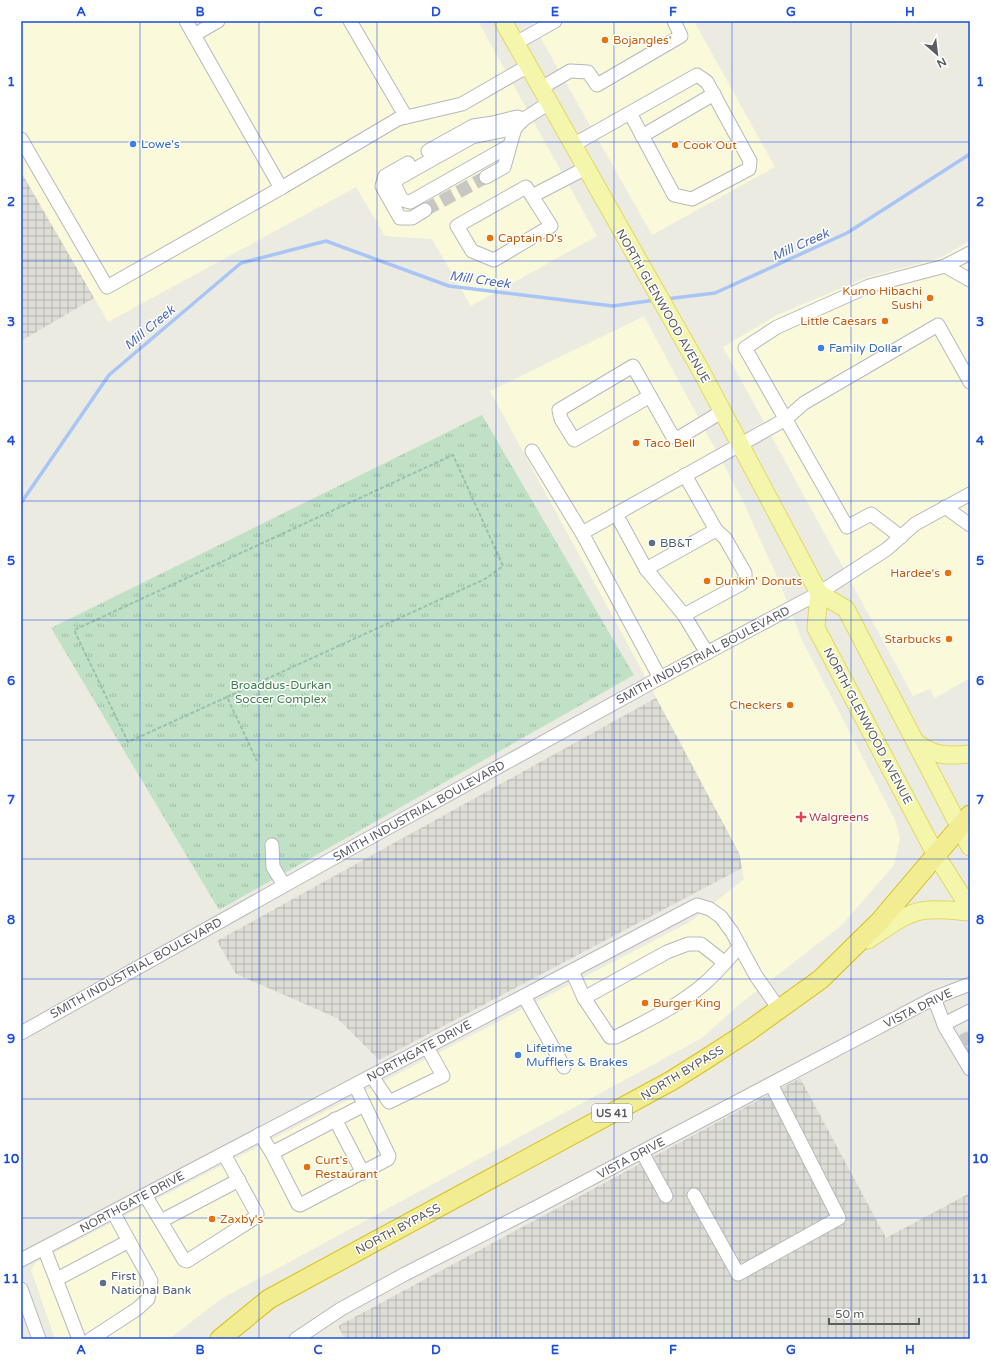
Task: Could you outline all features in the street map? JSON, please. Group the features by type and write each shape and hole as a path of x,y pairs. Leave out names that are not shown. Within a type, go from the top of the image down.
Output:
{"highway":[{"name":"NORTH BYPASS","path":"220,1339 269,1299 671,1081 779,1009 821,979 880,921 917,880 965,821"}],"main road":[{"name":"NORTH GLENWOOD AVENUE","path":"503,21 700,369 820,593 816,628 936,855 970,910"},
{"path":"820,593 846,609 917,743 965,821 970,847"},
{"path":"917,743 926,750 946,756 970,754"},
{"path":"840,960 894,922 909,914 928,910 970,910"}],"street":[{"path":"186,21 280,188"},
{"path":"194,35 218,21"},
{"path":"350,21 406,117"},
{"path":"516,43 555,21"},
{"path":"540,88 570,71 588,72 597,85 681,36 674,21"},
{"path":"21,139 107,288 398,119 462,104 528,66"},
{"path":"573,145 697,75 707,82 714,94 750,161 749,169 692,199 674,195 630,113"},
{"path":"642,136 714,94"},
{"path":"410,202 402,200 394,184 399,178 472,137 520,123 550,103"},
{"path":"425,210 412,218 400,218 382,186 385,176 473,126 493,123 517,116 520,123 510,146 504,167 486,177"},
{"path":"396,210 510,146"},
{"path":"532,196 586,168"},
{"path":"526,187 532,196 550,226 494,260 472,251 456,226 526,187"},
{"path":"901,537 871,514 847,527 745,348 777,327 868,286 945,266 970,253"},
{"path":"945,266 970,280"},
{"path":"582,533 786,419 804,403 938,325 970,382"},
{"path":"650,396 574,440 561,419 559,410 633,366 650,396 673,437 680,437 723,411"},
{"path":"532,450 582,533 660,678"},
{"path":"684,615 741,584 745,580 745,573 730,546 725,538 716,530 685,475"},
{"name":"SMITH INDUSTRIAL BOULEVARD","path":"21,1033 284,885 660,678 820,593 888,549 915,524 970,494"},
{"path":"945,507 970,525"},
{"path":"616,514 646,569 684,615 707,653"},
{"path":"646,569 716,530"},
{"path":"272,845 273,867 284,885"},
{"name":"NORTHGATE DRIVE","path":"21,1260 697,905 710,909 721,917 740,946 756,976 779,1009"},
{"path":"584,998 667,952 688,944 701,944 725,963"},
{"path":"572,971 584,998 610,1036 616,1037 666,1011 703,985 740,946"},
{"name":"VISTA DRIVE","path":"296,1339 360,1298 642,1152 934,998 970,984"},
{"path":"524,996 564,1067"},
{"path":"934,998 944,1024 959,1042 970,1069"},
{"path":"944,1024 970,1011"},
{"path":"372,1076 389,1102 443,1076 427,1047"},
{"path":"694,1195 738,1274 839,1218 771,1084"},
{"path":"260,1134 272,1152 298,1204 300,1205 363,1173 388,1160 389,1156 355,1085"},
{"path":"272,1152 364,1105"},
{"path":"335,1119 363,1173"},
{"path":"642,1152 666,1196"},
{"path":"145,1195 184,1260 187,1261 256,1217 258,1214 224,1154"},
{"path":"161,1221 239,1180"},
{"path":"91,1339 137,1309 148,1299 151,1281 113,1212"},
{"path":"56,1279 129,1241"},
{"path":"44,1248 79,1339"},
{"path":"21,1289 39,1339"}],"path":[{"path":"453,455 503,566 486,579 227,697 128,742 74,630 453,455"},
{"path":"227,697 257,761"}],"shaded area":[{"path":"21,21 478,21 597,236 471,306 432,239 385,236 356,187 108,322 21,172"},
{"path":"531,21 694,21 775,167 652,235"},
{"path":"21,172 94,298 21,341"},
{"path":"970,241 970,678 935,698 930,689 913,696 723,347 777,315 868,277 940,258"},
{"path":"644,316 742,499 779,581 802,640 895,820 900,839 894,865 842,925 740,1004 702,1038 221,1299 169,1339 55,1339 31,1270 36,1262 690,922 744,879 739,853 638,663 490,391"},
{"path":"656,698 739,853 742,868 379,1060 337,1018 236,974 217,941"},
{"path":"800,1078 886,1238 970,1193 970,1339 345,1339 338,1326"}],"green space":[{"name":"Broaddus-Durkan Soccer Complex","path":"482,415 634,675 219,910 51,628"}],"waterway":[{"name":"Mill Creek","path":"666,299 715,293 847,233 970,154"},
{"name":"Mill Creek","path":"21,503 109,375 241,263 326,241 449,286 613,306 655,300"}],"tunnel":[{"path":"425,210 486,177"},
{"path":"962,1041 970,1037"}],"place":[{"name":"Bojangles'","path":"605,40"},
{"name":"Lowe's","path":"133,144"},
{"name":"Cook Out","path":"675,145"},
{"name":"Captain D's","path":"490,238"},
{"name":"Kumo Hibachi Sushi","path":"930,298"},
{"name":"Little Caesars","path":"885,321"},
{"name":"Family Dollar","path":"821,348"},
{"name":"Taco Bell","path":"636,443"},
{"name":"BB&T","path":"652,543"},
{"name":"Hardee's","path":"948,573"},
{"name":"Dunkin' Donuts","path":"707,581"},
{"name":"Starbucks","path":"949,639"},
{"name":"Checkers","path":"790,705"},
{"name":"Walgreens","path":"801,817"},
{"name":"Burger King","path":"645,1003"},
{"name":"Lifetime Mufflers & Brakes","path":"518,1055"},
{"name":"Curt's Restaurant","path":"307,1167"},
{"name":"Zaxby's","path":"212,1219"},
{"name":"First National Bank","path":"103,1283"}]}
